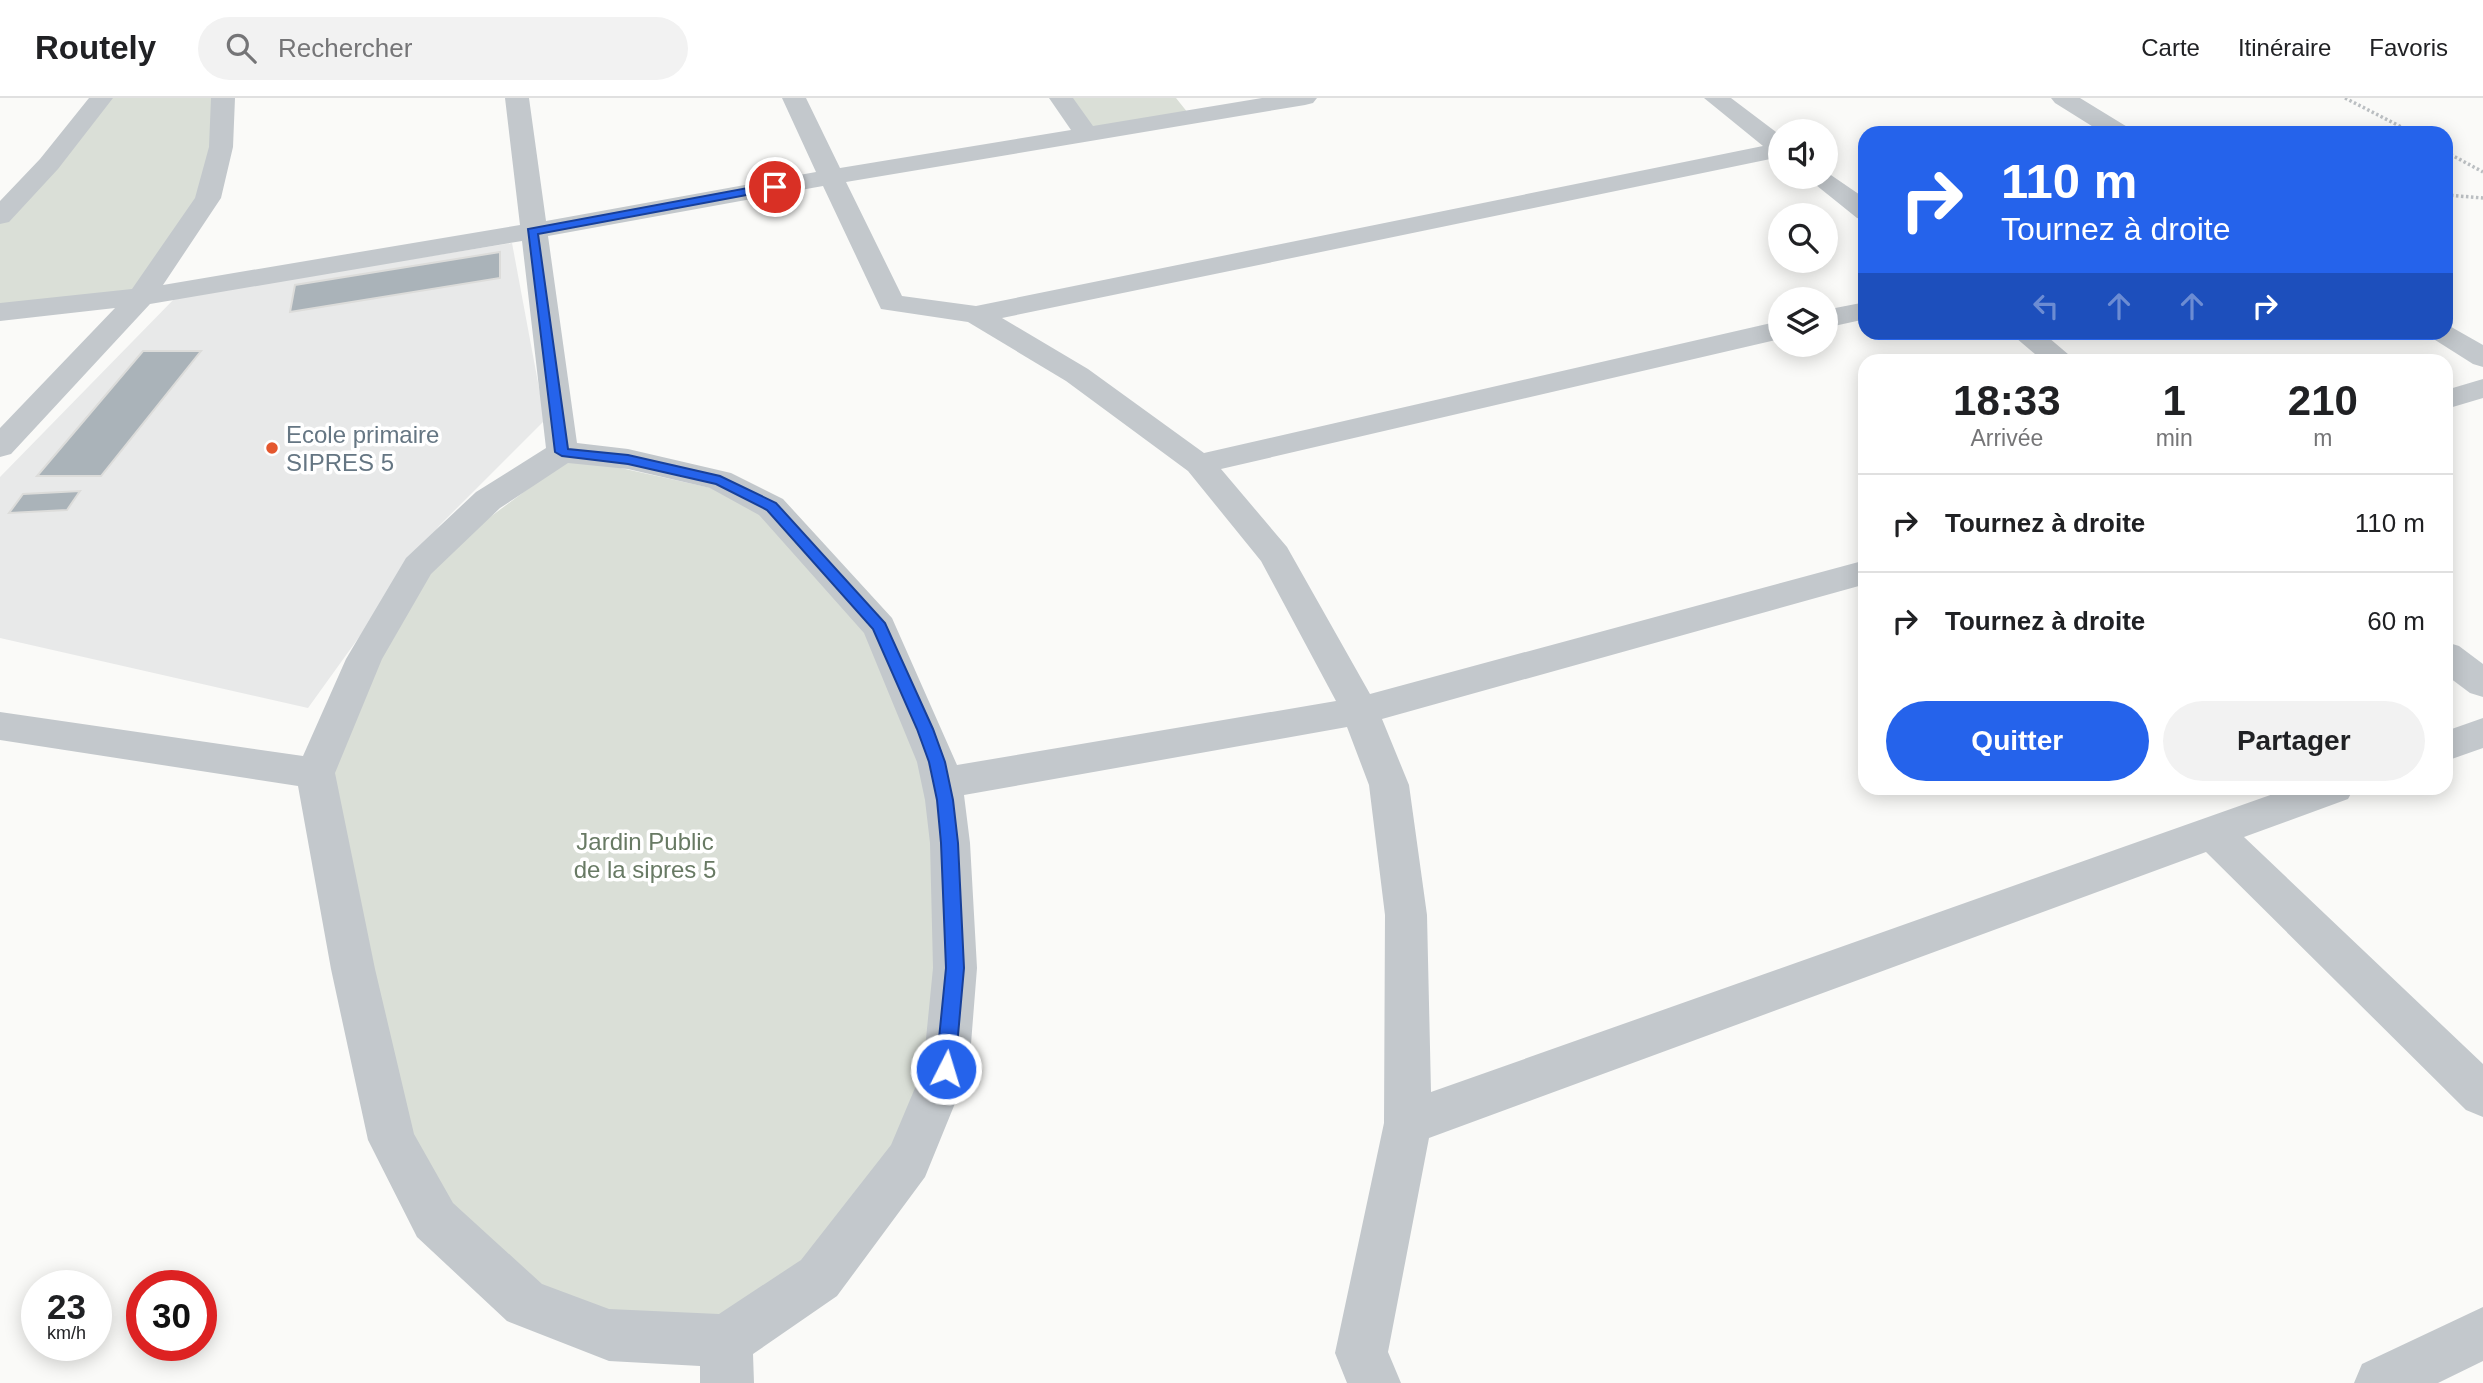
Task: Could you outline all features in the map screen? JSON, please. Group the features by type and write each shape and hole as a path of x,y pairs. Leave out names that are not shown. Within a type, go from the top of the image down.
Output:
{"street":[{"path":"0,216 49,164 101,98"},
{"path":"0,447 141,297 208,198 221,147 223,98"},
{"path":"517,98 562,452"},
{"path":"794,98 829,177 891,303 976,315 1768,150"},
{"path":"1061,98 1086,134"},
{"path":"0,312 141,297 532,231 1086,134 1183,108 1305,98"},
{"path":"1716,98 1768,139"},
{"path":"2063,98 2109,126"},
{"path":"1835,189 1858,206"},
{"path":"1838,316 1858,312"},
{"path":"976,315 1077,375 1199,464 1275,555 1360,711 1389,785 1406,915 1408,1123 1361,1353 1374,1383"},
{"path":"1199,464 1768,333"},
{"path":"2453,339 2483,358"},
{"path":"2034,340 2052,354"},
{"path":"2453,398 2483,388"},
{"path":"562,452 628,459 720,480 771,507 879,627 925,729 941,783 950,843 955,968 946,1069 908,1161 819,1278 726,1362 609,1335 525,1303 435,1220 392,1140 353,969 315,773 364,659 418,566 488,500 562,452"},
{"path":"941,783 1360,711 1858,574"},
{"path":"2453,660 2483,683"},
{"path":"0,726 315,773"},
{"path":"2453,744 2483,733"},
{"path":"1408,1123 2315,795"},
{"path":"2212,832 2483,1095"},
{"path":"2381,1383 2483,1333"}],"path":[{"path":"2345,98 2399,126"},
{"path":"2453,156 2483,172"},
{"path":"2453,196 2483,198"}],"shaded area":[{"name":"Ecole primaire SIPRES 5","path":"512,243 545,420 439,526 308,708 0,638 0,477 176,297"}],"green space":[{"path":"104,98 219,98 203,198 146,292 0,306 0,211"},
{"path":"1063,98 1176,98 1188,113 1086,133"},
{"name":"Jardin Public de la sipres 5","path":"571,457 711,488 811,539 885,620 966,963 877,1190 720,1336 522,1293 379,1144 319,774 424,566"}],"building":[{"path":"500,252 500,278 290,312 295,285"},
{"path":"143,351 201,351 101,476 37,476"},
{"path":"80,491 67,510 9,513 23,494"}],"place":[{"name":"Ecole primaire SIPRES 5","path":"272,448"}],"route":[{"path":"775,187 532,231 562,452 628,459 720,480 771,507 879,627 925,729 937,762 945,800 950,843 955,968 946,1069"}]}
